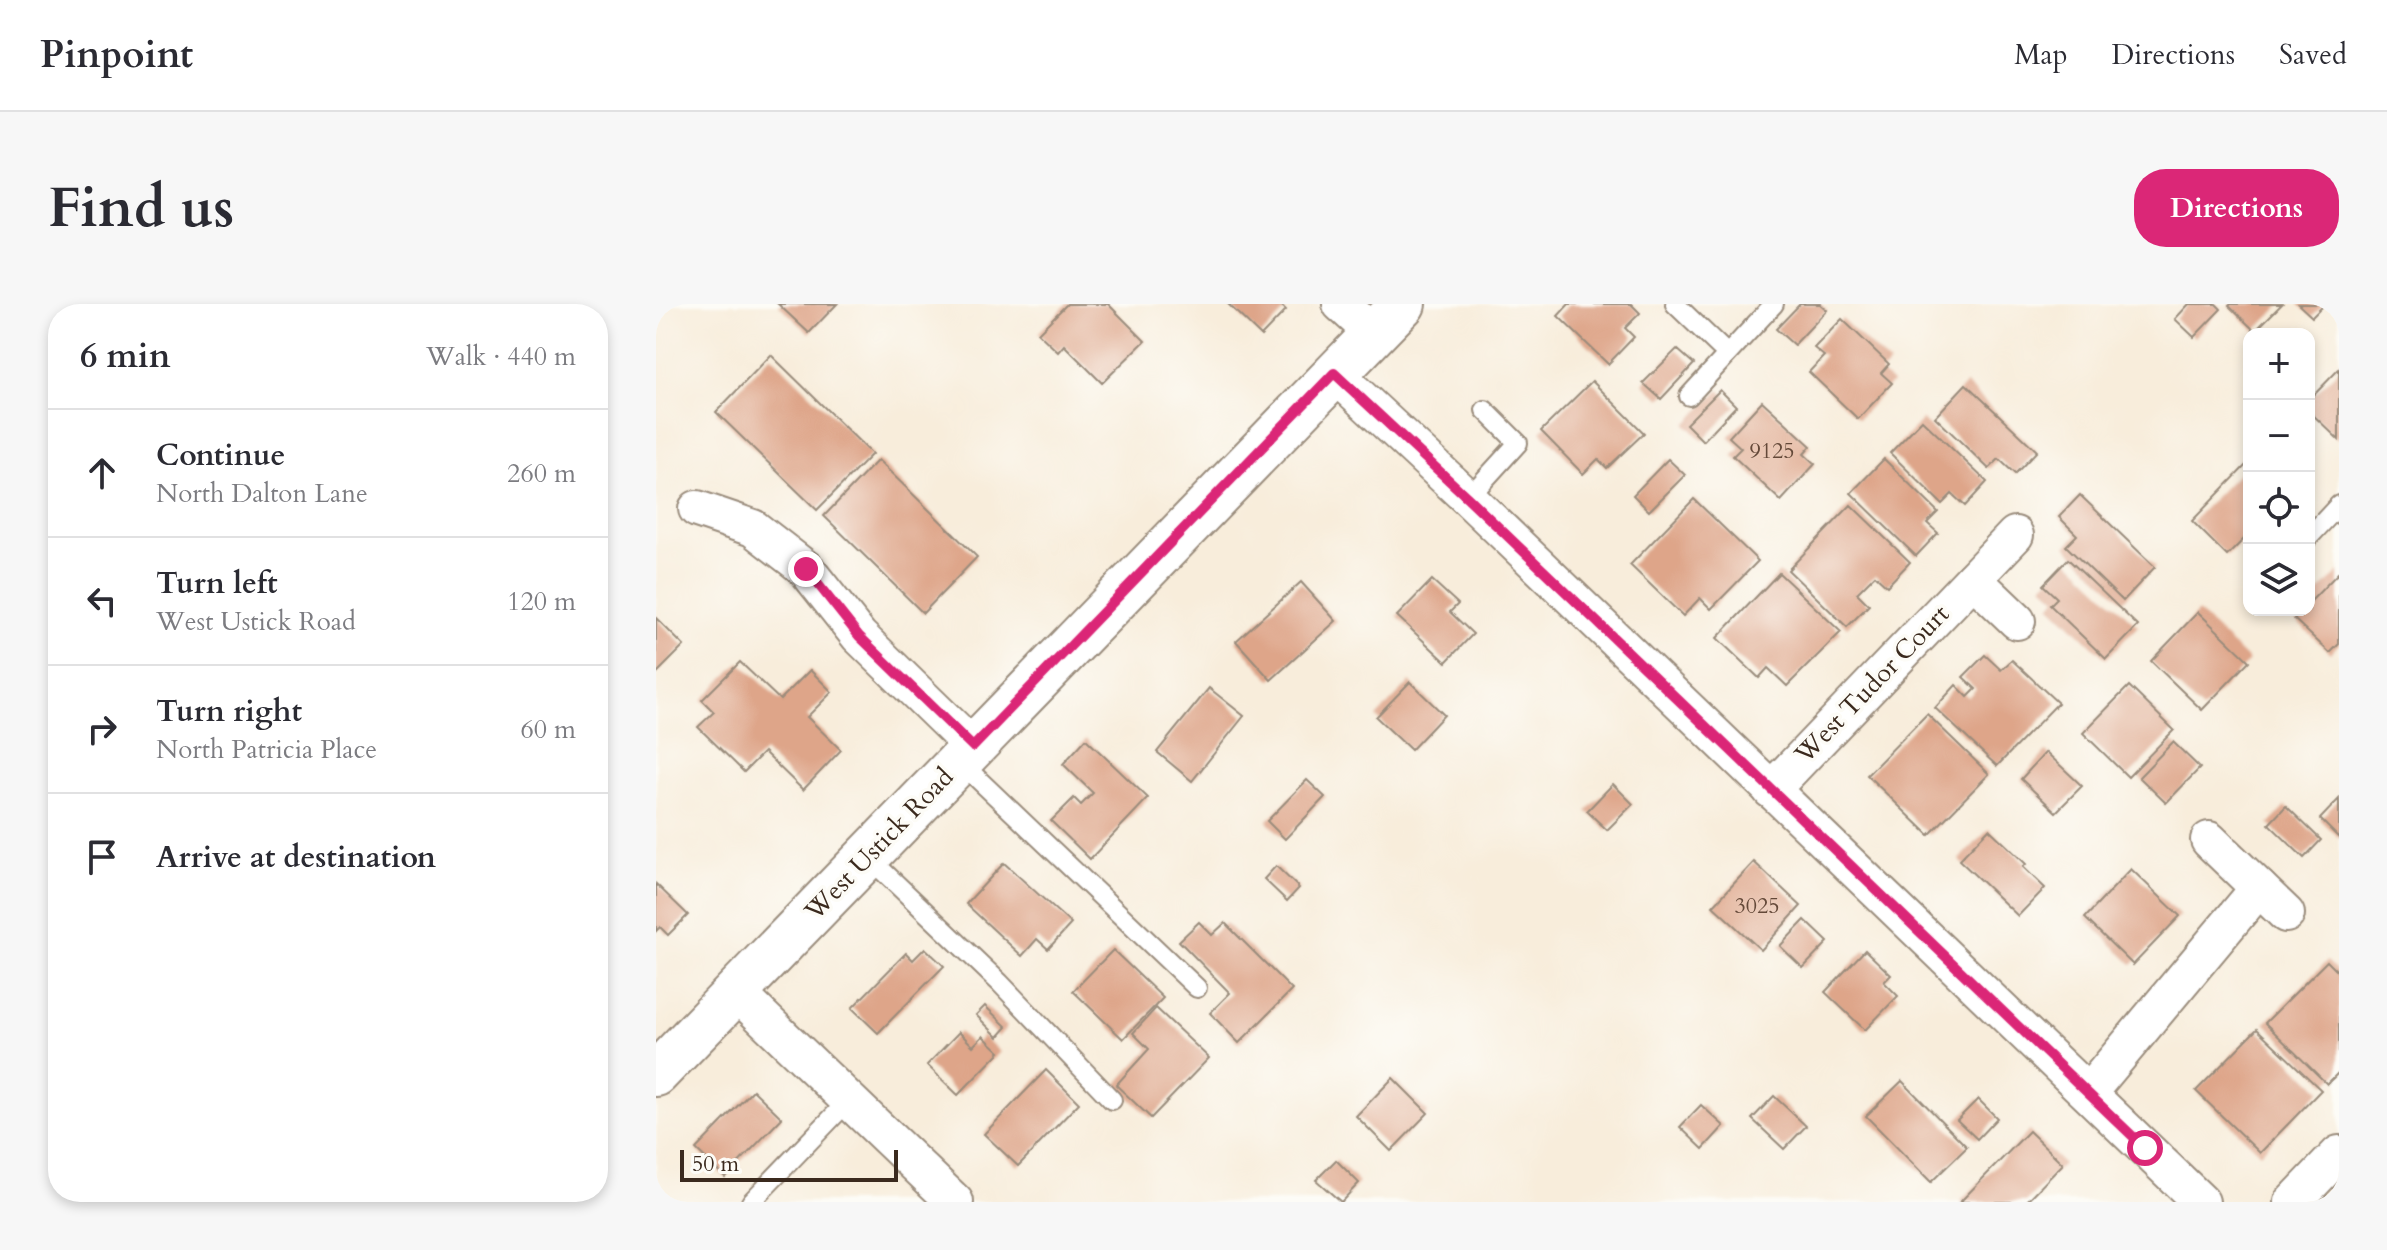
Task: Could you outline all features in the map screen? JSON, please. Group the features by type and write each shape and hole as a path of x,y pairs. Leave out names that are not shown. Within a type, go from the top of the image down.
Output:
{"main road":[{"name":"West Ustick Road","path":"656,1074 1388,319"}],"street":[{"path":"1341,304 1388,319"},
{"path":"1334,373 2201,1202"},
{"path":"697,509 753,528 806,569 859,636 966,754"},
{"name":"West Tudor Court","path":"1771,790 2015,535"},
{"path":"1973,579 2017,621"},
{"path":"2209,840 2286,914"},
{"path":"2088,1093 2259,888"},
{"path":"736,992 955,1202"},
{"path":"2293,1202 2339,1154"}],"lane":[{"path":"1675,304 1727,354"},
{"path":"1689,396 1774,304"},
{"path":"1468,498 1518,443 1485,410"},
{"path":"2315,531 2339,505"},
{"path":"966,754 1197,988"},
{"path":"867,856 1000,983 1112,1100"},
{"path":"751,1202 849,1100"}],"building":[{"path":"778,304 837,304 809,333"},
{"path":"1067,304 1108,304 1145,341 1102,383 1064,345 1058,352 1038,333"},
{"path":"1228,304 1280,304 1286,310 1261,336"},
{"path":"1569,304 1631,304 1640,313 1625,328 1634,337 1608,364 1558,316"},
{"path":"1800,304 1820,304 1827,310 1794,345 1776,329"},
{"path":"2189,304 2216,304 2221,309 2194,337 2175,319"},
{"path":"2282,304 2258,328 2252,328 2229,306"},
{"path":"2298,304 2325,304 2312,317"},
{"path":"1842,319 1889,364 1881,373 1892,383 1858,419 1809,372 1824,356 1814,348"},
{"path":"1677,349 1694,364 1661,399 1643,383"},
{"path":"771,355 872,454 817,510 716,412"},
{"path":"2339,369 2339,440 2315,417 2315,394"},
{"path":"1592,381 1644,433 1607,468 1598,459 1583,474 1541,431"},
{"path":"1966,384 2037,451 2015,474 1999,459 1989,469 1935,417"},
{"path":"1720,390 1736,406 1703,441 1686,424"},
{"path":"1762,401 1811,446 1804,454 1815,464 1781,501 1733,456 1741,448 1729,437"},
{"path":"1922,420 1987,482 1965,506 1952,494 1942,504 1890,453"},
{"path":"1668,459 1685,475 1649,511 1633,495"},
{"path":"1884,459 1938,512 1927,523 1938,533 1916,556 1851,493"},
{"path":"878,460 977,557 923,613 824,516"},
{"path":"2243,468 2243,540 2227,556 2192,521"},
{"path":"2080,495 2155,567 2123,601 2066,546 2077,535 2059,517"},
{"path":"1694,499 1758,561 1711,609 1700,598 1683,616 1630,565"},
{"path":"1851,505 1910,562 1887,586 1875,575 1857,593 1869,605 1847,627 1788,570"},
{"path":"2068,559 2138,626 2106,659 2050,605 2057,598 2043,585"},
{"path":"2339,572 2339,644 2330,653 2294,619 2297,616 2315,616 2315,597"},
{"path":"1779,573 1841,632 1787,686 1768,668 1759,678 1717,638"},
{"path":"1432,580 1458,604 1450,612 1473,634 1446,662 1397,616"},
{"path":"1301,582 1336,621 1271,680 1236,641"},
{"path":"2198,612 2249,661 2202,710 2151,661"},
{"path":"656,618 684,646 656,674"},
{"path":"1985,655 2001,670 2012,660 2058,703 1997,766 1935,708 1956,685 1968,697 1976,689 1963,677"},
{"path":"740,662 780,700 810,670 832,692 807,717 841,750 803,790 764,752 744,772 698,727 714,712 702,700"},
{"path":"1410,682 1444,715 1411,750 1376,717"},
{"path":"2129,686 2174,730 2128,777 2083,733"},
{"path":"1209,688 1244,716 1192,781 1157,752"},
{"path":"1927,714 1989,774 1929,835 1867,775"},
{"path":"1086,739 1148,798 1090,859 1051,821 1074,798 1081,805 1093,793 1063,764"},
{"path":"2173,742 2200,768 2166,803 2139,777"},
{"path":"2046,752 2082,786 2056,812 2021,779"},
{"path":"1307,780 1325,797 1285,839 1267,821"},
{"path":"1613,784 1633,804 1607,830 1587,811"},
{"path":"2339,799 2339,838 2320,819"},
{"path":"2286,806 2321,840 2304,858 2269,824"},
{"path":"1989,829 2026,864 2023,867 2045,888 2018,916 1959,860"},
{"path":"1754,862 1801,906 1761,950 1713,906"},
{"path":"1004,863 1071,924 1048,949 1037,939 1022,956 966,904"},
{"path":"1276,866 1299,888 1287,901 1264,879"},
{"path":"2131,869 2180,916 2133,965 2085,918"},
{"path":"656,884 688,915 668,935 660,927 656,931"},
{"path":"1805,920 1828,942 1803,968 1780,946"},
{"path":"1199,922 1212,935 1225,923 1292,990 1239,1043 1210,1013 1230,993 1179,941"},
{"path":"925,948 944,966 878,1033 852,1008 906,953 913,960"},
{"path":"1113,950 1163,998 1123,1039 1073,991"},
{"path":"1865,950 1891,975 1884,982 1898,996 1865,1030 1825,992"},
{"path":"2327,961 2339,973 2339,1072 2327,1084 2265,1023"},
{"path":"985,1006 1007,1027 998,1037 976,1015"},
{"path":"1156,1008 1209,1058 1151,1118 1116,1085 1149,1049 1133,1033"},
{"path":"2257,1029 2321,1090 2260,1153 2196,1091"},
{"path":"959,1032 973,1046 983,1036 1000,1052 958,1095 927,1065"},
{"path":"1046,1070 1079,1103 1018,1166 984,1134"},
{"path":"1393,1078 1428,1113 1391,1151 1356,1116"},
{"path":"1902,1081 1967,1147 1931,1182 1866,1116"},
{"path":"753,1090 782,1118 725,1177 696,1149"},
{"path":"1774,1096 1806,1126 1784,1149 1752,1119"},
{"path":"1978,1099 1997,1118 1977,1139 1957,1120"},
{"path":"1701,1105 1724,1126 1703,1149 1680,1127"},
{"path":"2029,1131 2063,1164 2026,1202 1960,1202"},
{"path":"1336,1160 1359,1183 1341,1202 1316,1180"}],"route":[{"path":"806,569 859,636 973,747 1334,373 2145,1148"}]}
